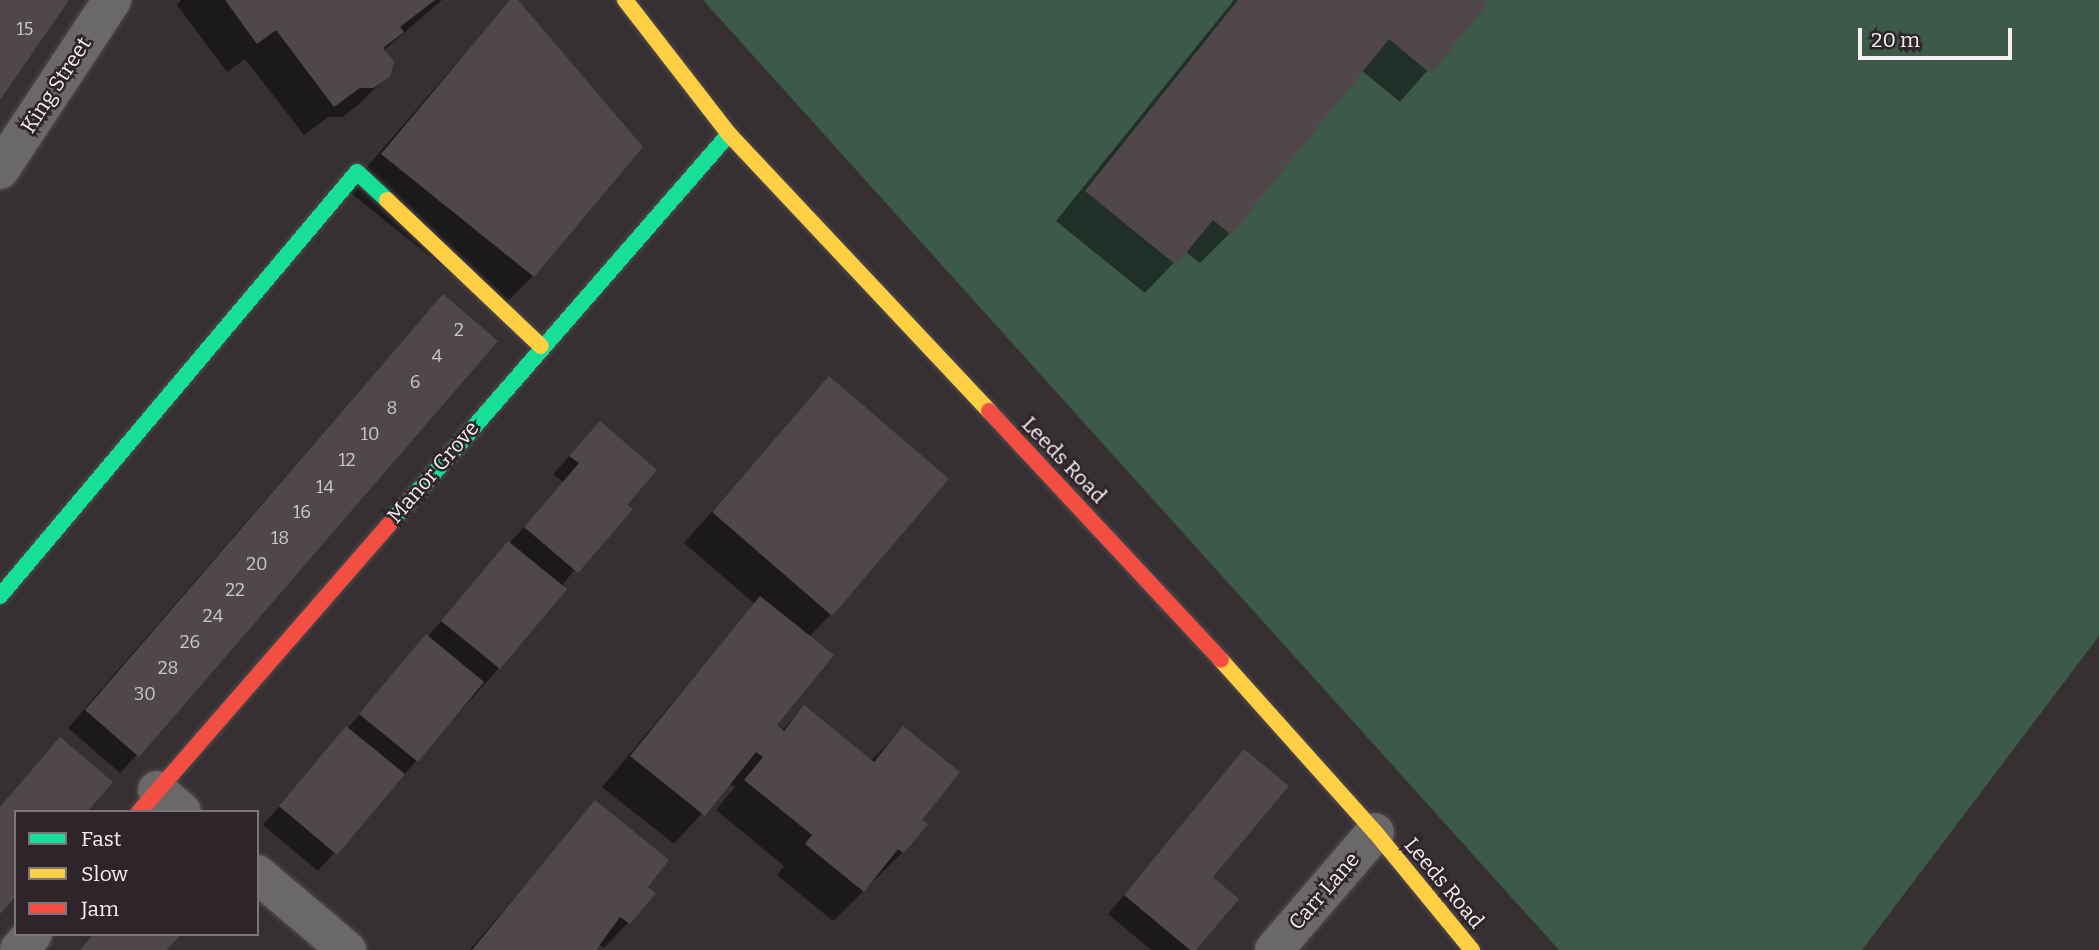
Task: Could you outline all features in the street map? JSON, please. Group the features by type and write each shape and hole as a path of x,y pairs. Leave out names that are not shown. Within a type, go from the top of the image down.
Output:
{"street":[{"name":"King Street","path":"0,170 112,0"},
{"name":"Leeds Road","path":"625,0 729,134 1152,584 1375,832 1472,950"},
{"name":"Manor Grove","path":"159,805 541,346 729,134"},
{"path":"0,596 357,172 541,346"},
{"name":"Carr Lane","path":"1274,950 1375,832"},
{"path":"259,876 347,950"},
{"path":"19,950 31,936"}],"green space":[{"path":"703,0 2099,0 2099,636 1862,950 1559,950"}],"building":[{"path":"0,0 69,0 0,100"},
{"path":"225,0 435,0 400,27 404,32 383,48 394,62 390,76 374,88 360,88 334,107 276,30 257,44"},
{"path":"510,0 518,0 643,147 534,277 381,154"},
{"path":"1238,0 1483,0 1487,4 1431,74 1389,39 1231,235 1213,220 1176,265 1085,191"},
{"path":"443,294 498,341 139,757 85,710"},
{"path":"829,376 949,479 832,616 712,512"},
{"path":"600,421 657,470 627,505 633,509 578,573 524,527 579,463 569,456"},
{"path":"508,541 567,589 500,669 441,621"},
{"path":"760,596 834,655 777,725 784,731 804,705 874,762 903,726 960,772 922,820 928,824 904,853 898,849 864,892 805,844 812,835 744,780 763,757 756,752 705,816 630,756"},
{"path":"426,634 484,682 418,762 359,714"},
{"path":"346,726 405,774 337,855 279,806"},
{"path":"60,737 113,782 89,810 14,810 14,898 0,914 0,807"},
{"path":"1244,749 1289,786 1213,877 1239,899 1196,950 1190,950 1124,895"},
{"path":"595,800 669,860 648,887 656,893 630,924 620,917 596,950 472,950"},
{"path":"92,936 179,936 167,950 80,950"}],"traffic: fast":[{"path":"393,520 729,134"},
{"path":"0,596 357,172 387,200"}],"traffic: slow":[{"path":"625,0 729,134 989,411"},
{"path":"387,200 541,346"},
{"path":"1221,660 1375,832 1472,950"}],"traffic: jam":[{"path":"989,411 1221,660"},
{"path":"141,810 393,520"}]}
